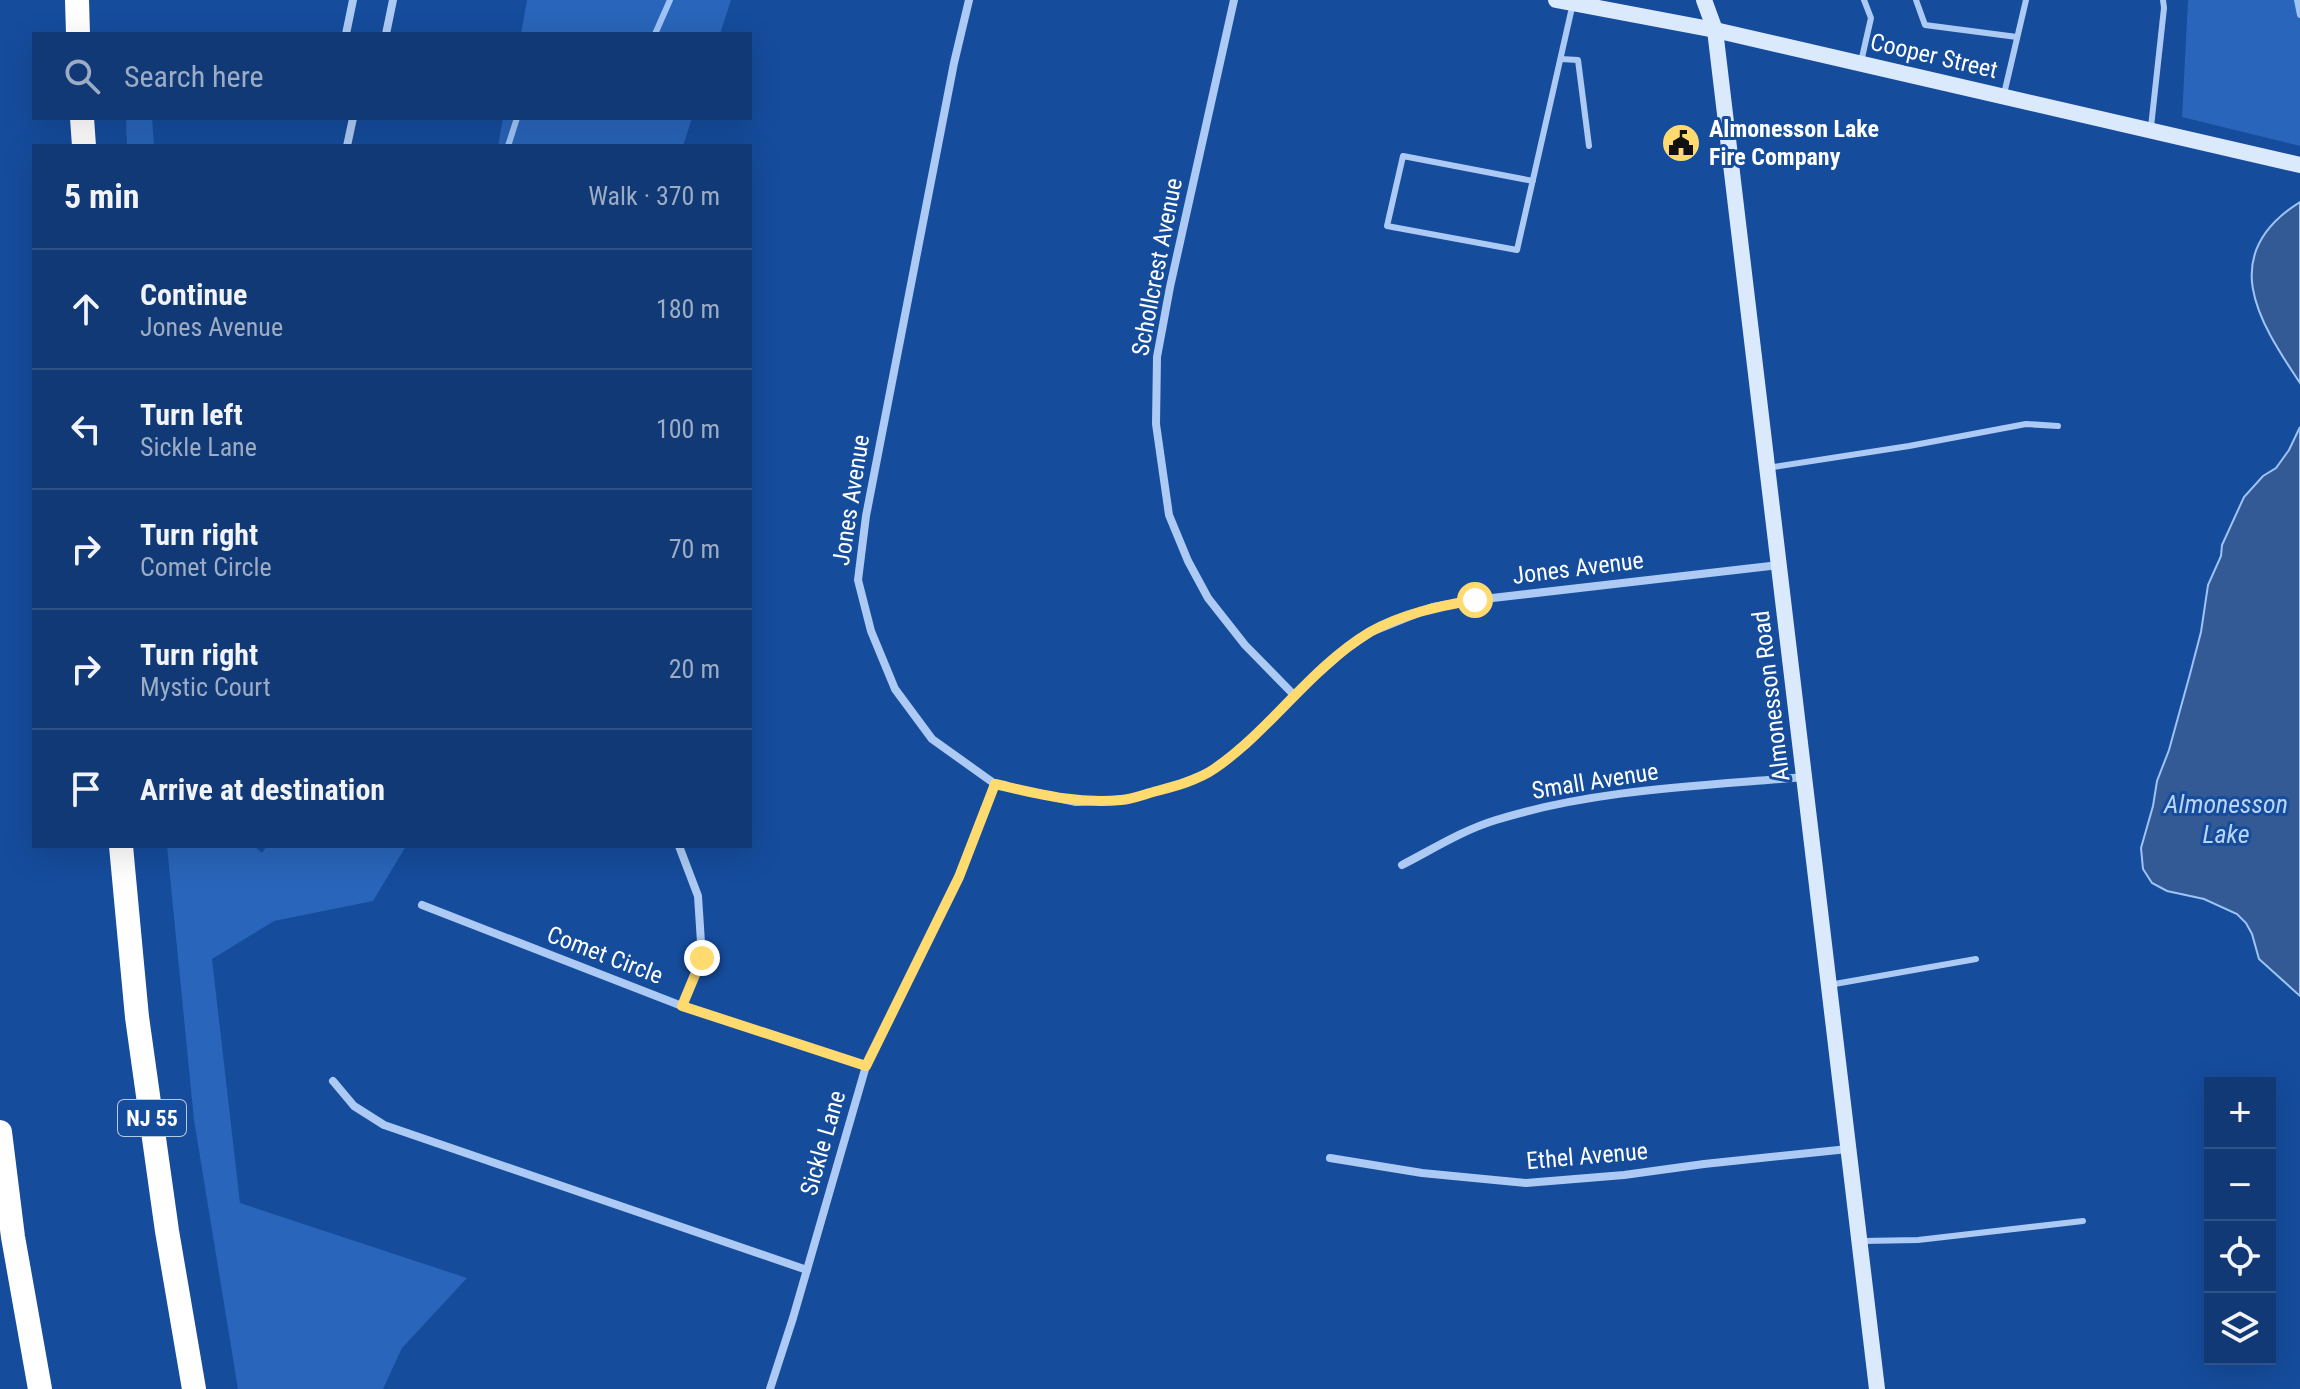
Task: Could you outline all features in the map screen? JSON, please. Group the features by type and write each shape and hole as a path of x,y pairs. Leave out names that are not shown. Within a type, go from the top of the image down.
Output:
{"highway":[{"path":"77,0 78,32"},
{"path":"82,120 84,144"},
{"name":"NJ 55","path":"121,848 137,1017 167,1231 194,1389"},
{"path":"0,1132 13,1237 40,1389"}],"street":[{"path":"346,32 353,0"},
{"path":"386,32 393,0"},
{"name":"Jones Avenue","path":"969,0 872,485 858,580 871,631 895,689 932,739 995,784 1076,802 1125,800 1176,786 1211,771 1247,744 1294,695 1345,650 1371,632 1433,607 1779,565"},
{"name":"Schollcrest Avenue","path":"1234,0 1157,357 1156,424 1169,515 1188,561 1217,610 1245,645 1294,695"},
{"name":"Cooper Street","path":"1556,0 1715,30 2300,165"},
{"name":"Almonesson Road","path":"1704,0 1715,30 1877,1389"},
{"path":"347,144 353,120"},
{"name":"Small Avenue","path":"1402,865 1494,821 1562,803 1648,791 1805,776"},
{"name":"Sickle Lane","path":"770,1389 866,1066 959,877 995,784"},
{"path":"680,848 698,896 702,958 682,1006"},
{"name":"Comet Circle","path":"422,905 682,1006 866,1066"},
{"path":"333,1081 354,1106 384,1125 807,1270"},
{"name":"Ethel Avenue","path":"1330,1158 1422,1173 1526,1183 1849,1149"}],"lane":[{"path":"1861,64 1871,18 1864,0"},
{"path":"1916,0 1925,25 2017,37"},
{"path":"2003,97 2026,0"},
{"path":"2150,131 2163,0"},
{"path":"1533,181 1403,156 1387,226 1517,250 1533,181 1561,59 1573,3"},
{"path":"1561,59 1578,60 1589,146"},
{"path":"1767,468 2026,424 2058,426"},
{"path":"1829,985 1976,959"},
{"path":"1859,1241 1918,1240 2083,1221"}],"shaded area":[{"path":"527,0 731,0 721,32 521,32"},
{"path":"2188,0 2300,0 2300,146 2182,117"},
{"path":"126,120 152,120 154,144 127,144"},
{"path":"503,120 691,120 684,144 498,144"},
{"path":"167,848 256,848 262,853 266,848 405,848 373,901 274,921 212,959 240,1203 467,1278 402,1348 383,1389 238,1389 194,1120"}],"water":[{"path":"2300,202 2300,383 2259,311 2253,288 2252,265 2259,243 2274,222"},
{"name":"Almonesson Lake","path":"2300,427 2300,996 2259,959 2252,934 2237,914 2204,899 2167,891 2152,883 2143,869 2141,848 2157,781 2169,750 2201,632 2208,585 2221,556 2222,545 2244,497 2263,476 2276,468"}],"waterway":[{"path":"656,32 670,0"},
{"path":"2297,0 2300,15"},
{"path":"509,144 516,120"}],"place":[{"name":"Almonesson Lake Fire Company","path":"1681,143"}],"route":[{"path":"702,958 682,1006 866,1066 959,877 995,784 1076,802 1125,800 1176,786 1211,771 1247,744 1294,695 1345,650 1371,632 1433,607 1475,600"}]}
